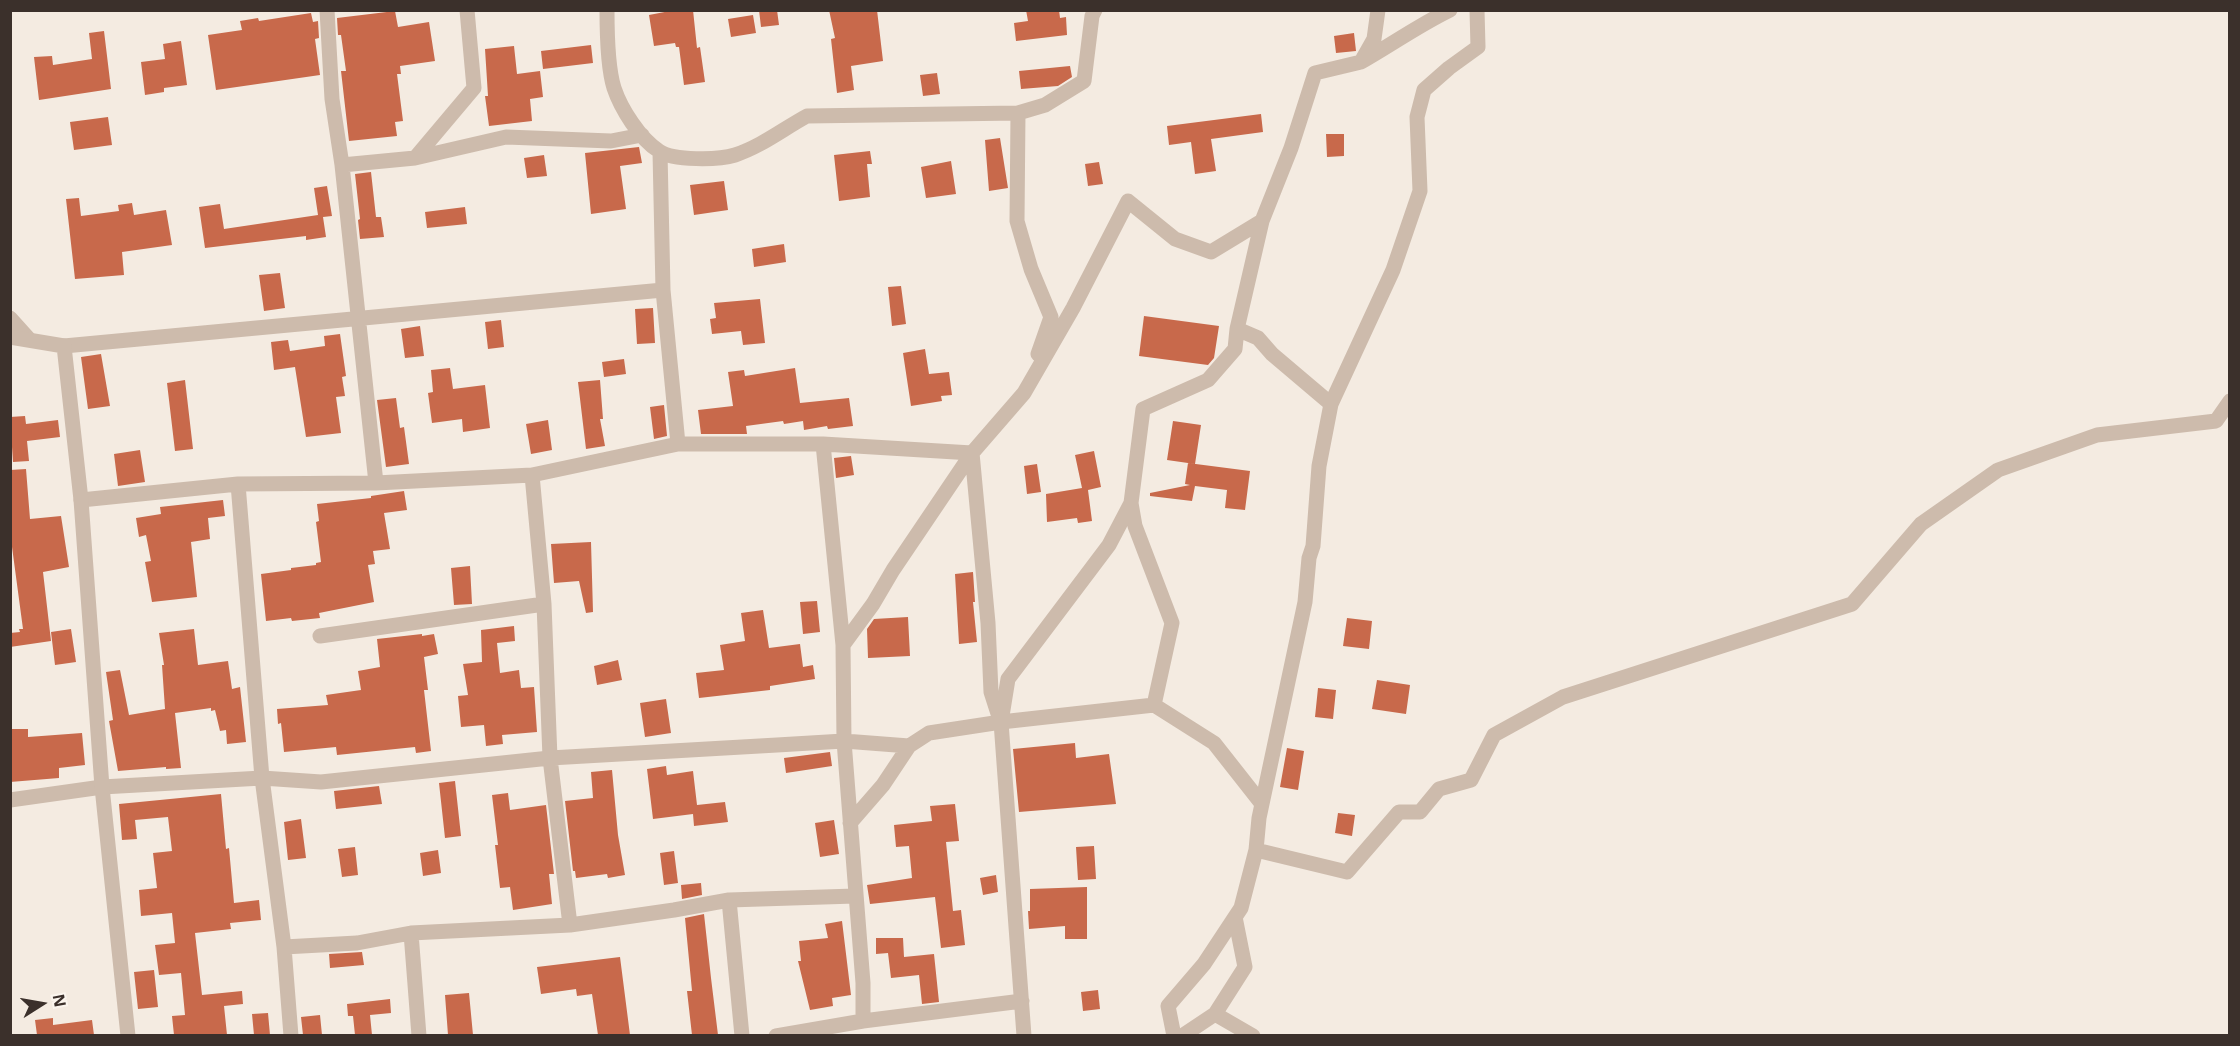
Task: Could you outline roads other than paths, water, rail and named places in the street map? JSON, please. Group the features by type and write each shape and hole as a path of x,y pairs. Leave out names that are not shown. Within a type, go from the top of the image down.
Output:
{"street":[{"path":"327,10 332,99 342,165 376,483"},
{"path":"415,158 474,88 467,10"},
{"path":"607,10 607,33 614,88 634,128 660,152 693,159 732,156 765,143 807,116 1018,113 1045,105 1084,81 1092,16 1095,10"},
{"path":"1361,62 1374,39 1378,10"},
{"path":"1154,705 1172,623 1135,526 1131,503 1143,409 1208,380 1235,349 1237,329 1262,221 1291,148 1315,73 1361,62 1404,38 1427,21 1450,10"},
{"path":"1174,1035 1168,1006 1204,964 1241,908 1256,850 1262,804 1305,602 1309,558 1313,546 1319,466 1331,404 1393,270 1419,190 1418,117 1424,90 1478,47 1477,10"},
{"path":"1018,113 1017,221 1031,269 1051,317 1024,393"},
{"path":"342,165 415,158 506,137 611,141 642,135"},
{"path":"660,152 663,290 678,444"},
{"path":"843,645 873,604 893,570 972,453 1024,393 1128,201 1175,239 1211,252 1262,221"},
{"path":"10,337 28,338 64,346 663,290"},
{"path":"10,318 28,338"},
{"path":"1237,329 1258,338 1272,354 1331,404"},
{"path":"64,346 81,500 102,787 128,1035"},
{"path":"1256,850 1347,872 1399,812 1420,812 1439,789 1471,780 1494,735 1563,697 1852,604 1921,524 1998,470 2097,435 2216,421 2229,401"},
{"path":"81,500 238,484 376,483 532,475 678,444 823,444 972,453"},
{"path":"823,444 843,645 844,741 863,983 863,1021"},
{"path":"972,453 992,692 1001,723 1024,1035"},
{"path":"532,475 544,604 550,758 570,925"},
{"path":"238,484 262,778 284,947 291,1035"},
{"path":"1001,723 1008,679 1109,545 1131,503"},
{"path":"320,636 544,604"},
{"path":"850,823 883,785 909,746 929,733 1154,705 1214,744 1262,804"},
{"path":"10,800 102,787 262,778 321,782 550,758 844,741 909,746"},
{"path":"284,947 357,943 411,933 570,925 729,900 855,896"},
{"path":"729,900 742,1035"},
{"path":"1182,1035 1215,1014 1245,967 1235,917"},
{"path":"411,933 419,1035"},
{"path":"776,1035 863,1021 1022,1001"},
{"path":"1215,1014 1252,1035"}]}
